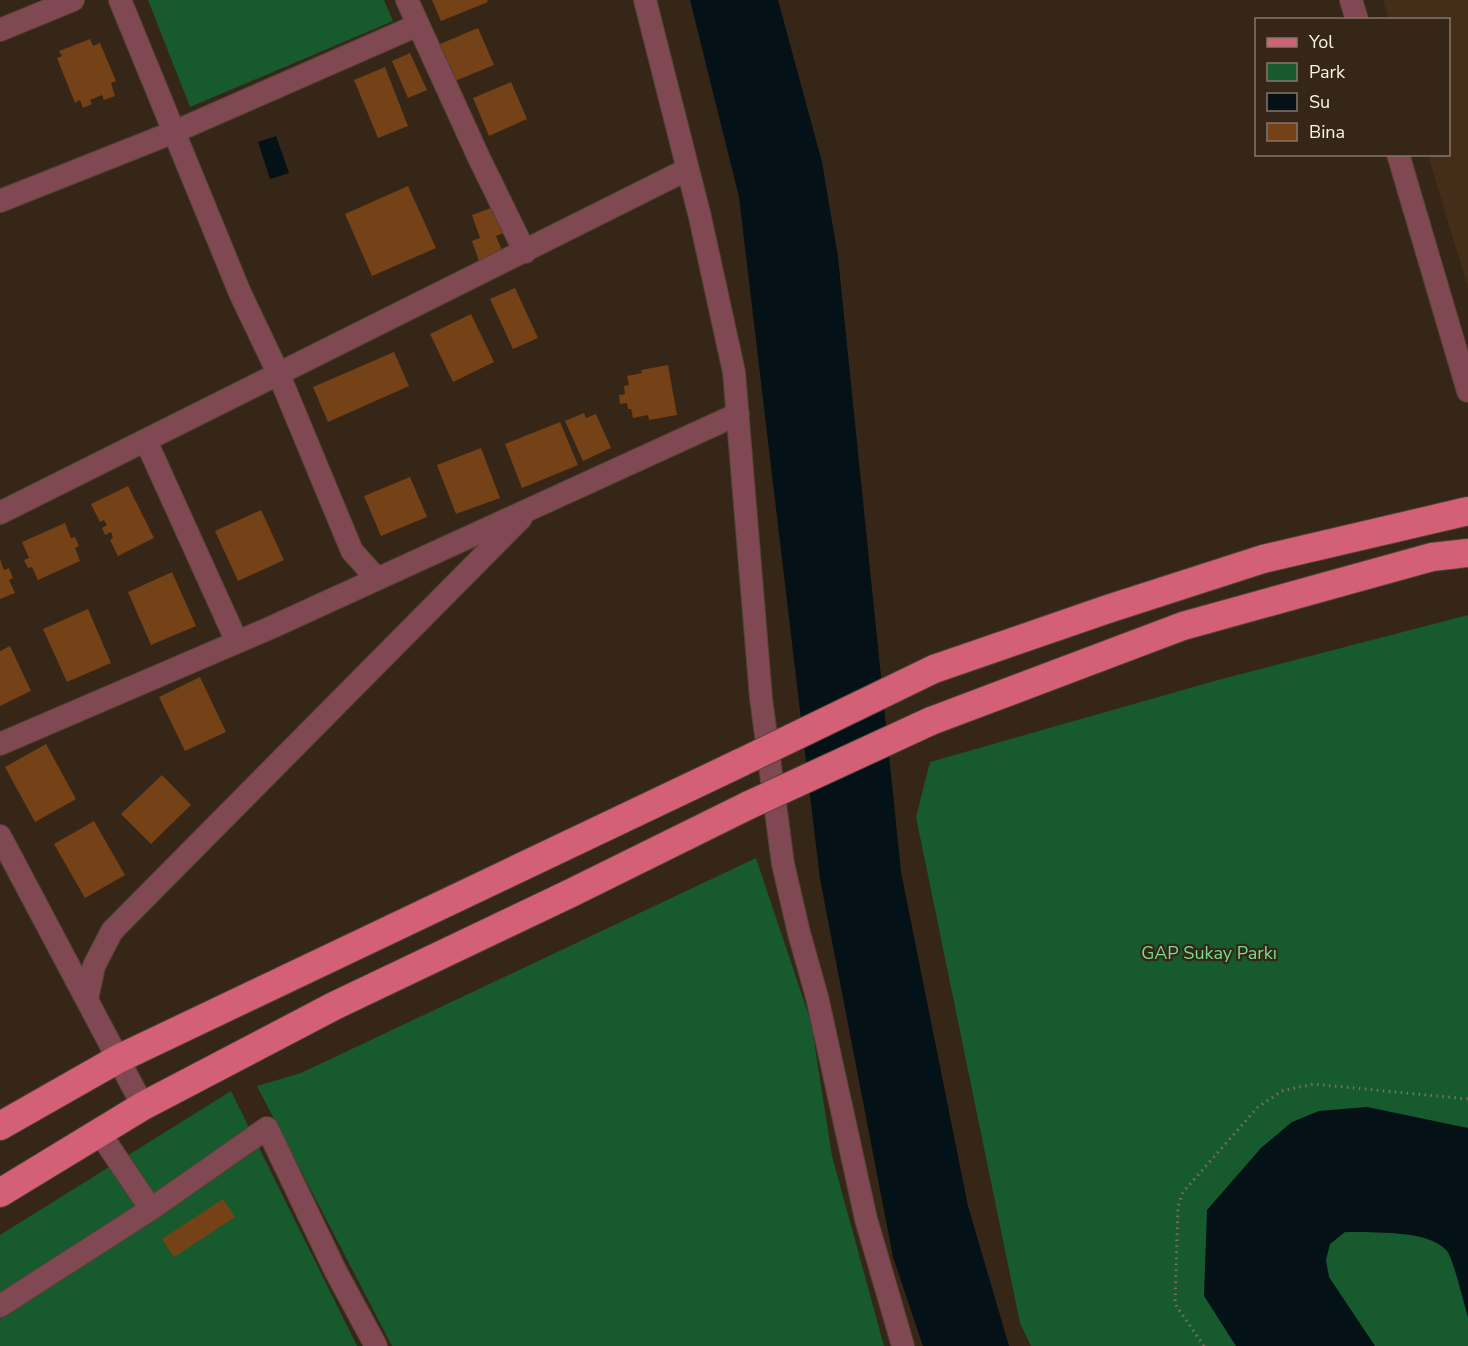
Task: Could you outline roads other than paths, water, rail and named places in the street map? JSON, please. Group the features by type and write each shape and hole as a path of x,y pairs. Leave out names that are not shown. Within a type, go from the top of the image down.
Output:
{"main road":[{"path":"0,1126 118,1059 934,669 1263,559 1468,511"},
{"path":"0,1193 143,1106 334,1006 749,805 931,721 1183,626 1432,557 1468,553"}],"street":[{"path":"0,30 73,0"},
{"path":"120,0 240,293 279,375 352,551 377,579"},
{"path":"406,0 525,252"},
{"path":"645,0 688,169 734,372 761,698 783,864 817,997 866,1219 903,1346"},
{"path":"1352,0 1356,18"},
{"path":"0,201 174,132 418,25"},
{"path":"1399,156 1468,391"},
{"path":"0,513 688,169"},
{"path":"0,744 237,642 738,414"},
{"path":"146,441 237,642"},
{"path":"87,999 94,966 112,931 530,508"},
{"path":"0,836 143,1106"},
{"path":"0,1306 151,1209 267,1128 335,1269 376,1346"},
{"path":"99,1132 151,1209"}],"water":[{"path":"690,0 778,0 822,162 838,257 901,872 968,1206 1009,1346 923,1346 893,1257 820,879 739,197"},
{"path":"276,136 289,173 270,179 258,142"},
{"path":"1367,1107 1468,1128 1468,1317 1449,1255 1439,1244 1427,1239 1399,1234 1345,1232 1330,1244 1326,1260 1329,1277 1375,1346 1236,1346 1204,1296 1207,1210 1261,1148 1292,1122 1319,1111"}],"park label":[{"name":"GAP Sukay Parkı","path":"1209,953"}]}
